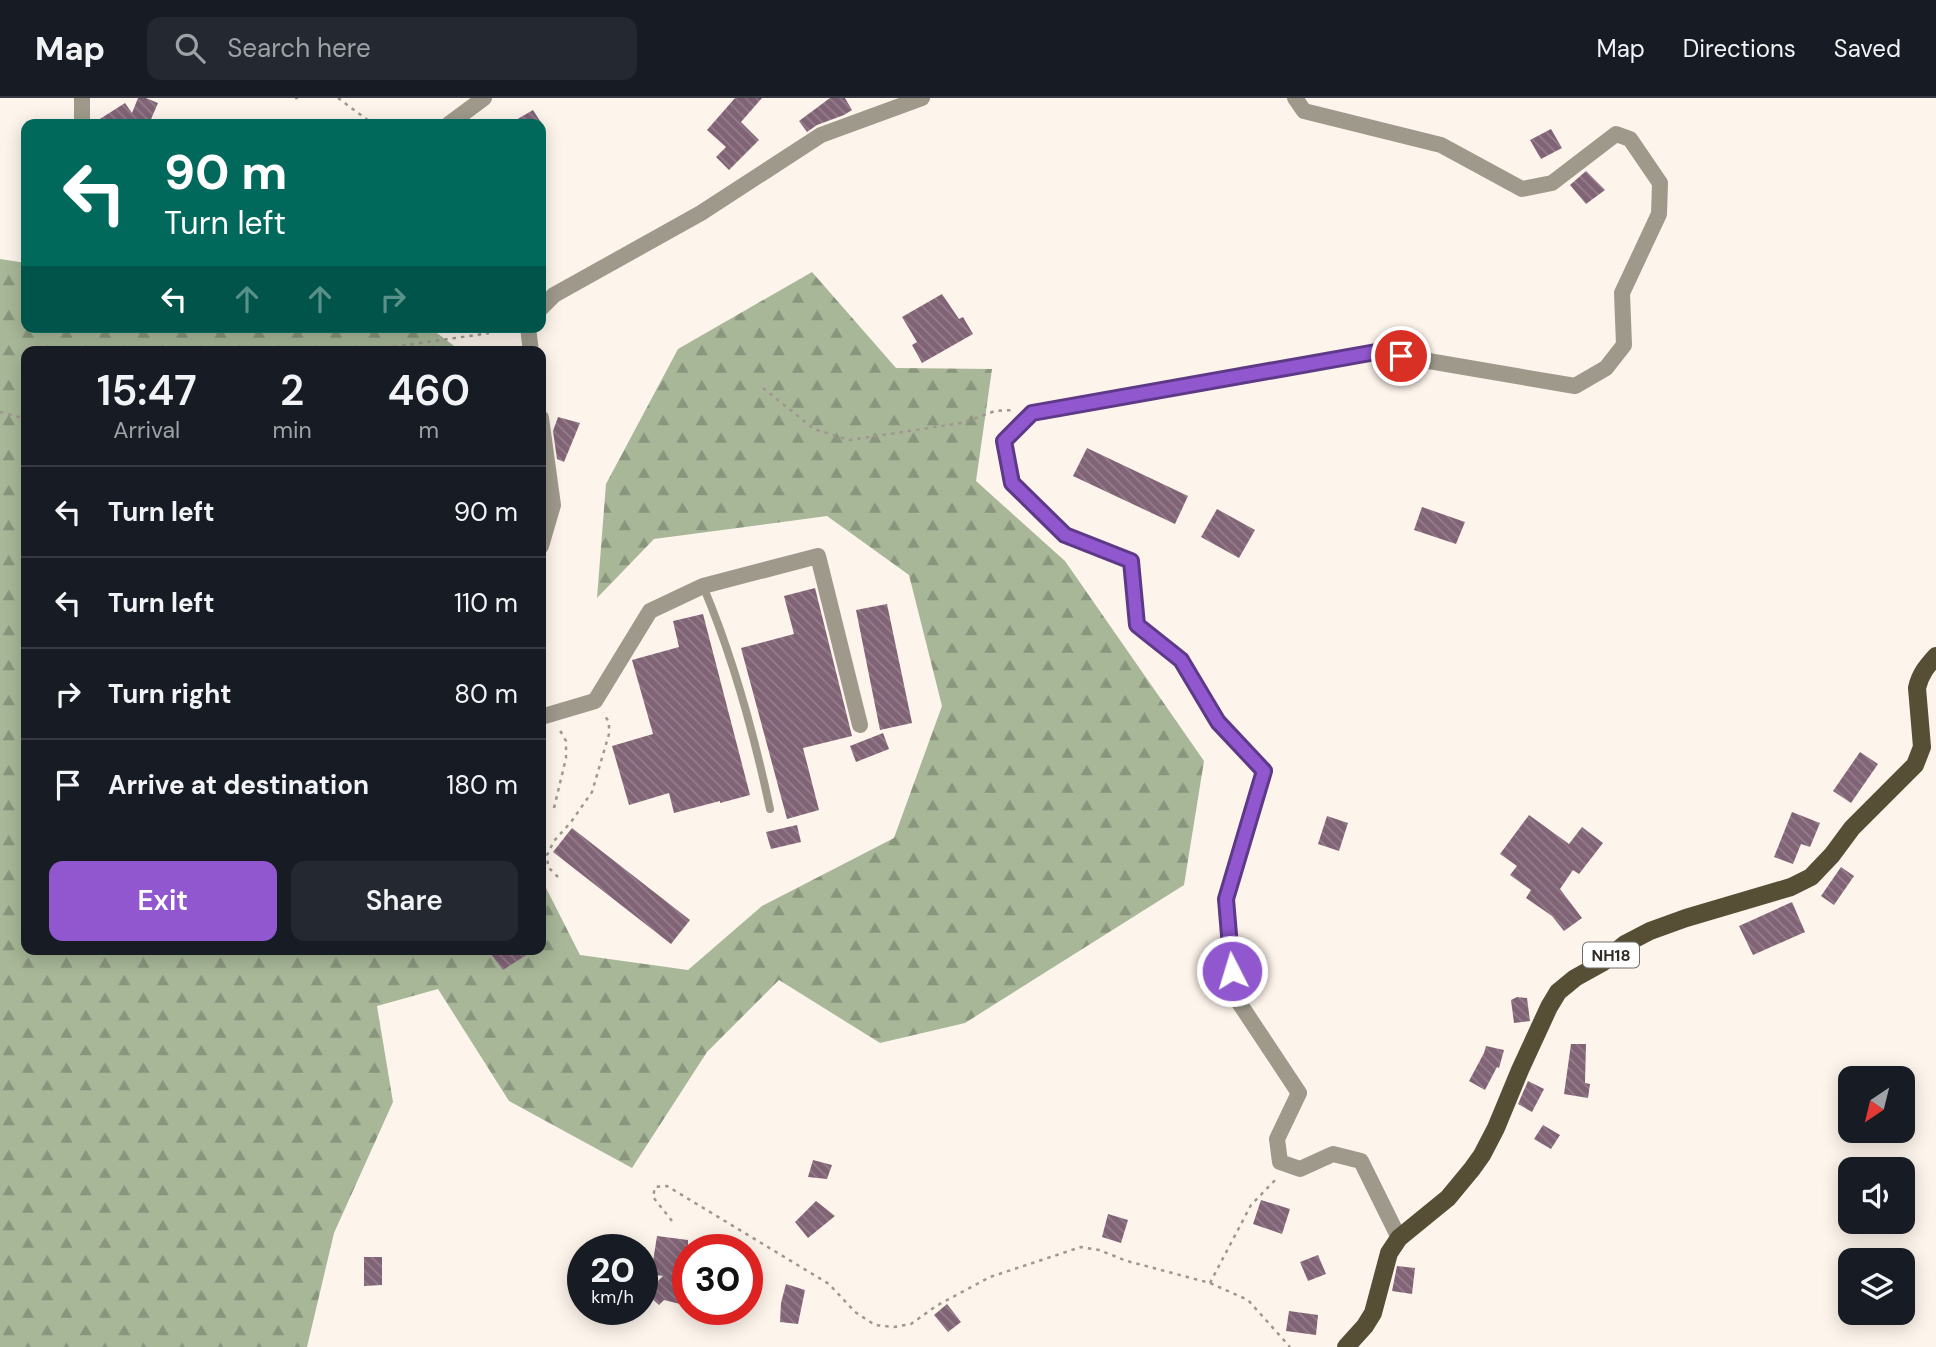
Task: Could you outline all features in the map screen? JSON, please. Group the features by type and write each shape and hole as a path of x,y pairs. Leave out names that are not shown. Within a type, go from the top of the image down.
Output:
{"main road":[{"name":"NH18","path":"1346,1347 1365,1326 1373,1312 1389,1253 1399,1238 1448,1198 1477,1162 1496,1128 1549,1007 1564,986 1643,934 1686,918 1791,887 1805,881 1822,867 1852,828 1918,760 1922,733 1917,688 1921,674 1936,656"}],"street":[{"path":"82,98 82,119"},
{"path":"456,119 484,98"},
{"path":"546,303 554,295 701,213 821,135 922,98"},
{"path":"1295,98 1304,111 1441,145 1522,189 1552,183 1616,134 1630,139 1660,183 1659,215 1622,293 1624,345 1606,368 1575,386 1376,352 1032,413 1004,441 1012,483 1065,535 1131,561 1137,625 1181,660 1218,722 1264,771 1226,899 1234,995 1299,1093 1277,1139 1280,1162 1300,1169 1333,1154 1361,1161 1399,1238"},
{"path":"546,454 553,505 546,529"},
{"path":"546,716 595,701 650,611 703,586 818,556 860,725"}],"lane":[{"path":"703,586 721,629 762,769 770,809"}],"path":[{"path":"338,98 366,119"},
{"path":"401,346 489,333"},
{"path":"763,388 814,429 849,440 962,423 995,411 1017,410"},
{"path":"0,412 21,418"},
{"path":"558,877 548,867 547,855 554,841 592,792 609,734 609,722 595,701"},
{"path":"546,723 558,727 566,741 566,758 554,808"},
{"path":"1210,1283 1251,1205 1290,1165"},
{"path":"672,1221 653,1197 655,1187 667,1186 829,1284 855,1312 876,1325 894,1327 911,1324 936,1306 990,1277 1082,1247 1210,1283 1248,1300 1290,1347"}],"green space":[{"path":"0,259 21,262 21,333 437,333 454,346 21,346 21,955 546,955 546,888 580,955 688,970 762,906 894,838 942,706 909,575 827,516 654,539 597,598 606,484 678,349 812,272 896,368 992,369 976,481 1065,561 1204,761 1184,885 965,1023 880,1043 779,980 707,1052 632,1168 509,1101 438,989 377,1006 393,1102 334,1233 307,1347 0,1347"}],"building":[{"path":"138,98 158,103 151,119 100,119 125,103 132,113"},
{"path":"735,98 762,98 741,122 759,140 729,170 716,157 726,147 707,130"},
{"path":"830,98 845,98 852,110 807,132 799,121"},
{"path":"533,110 539,119 518,119"},
{"path":"1551,129 1562,148 1541,159 1530,140"},
{"path":"1586,171 1605,190 1586,204 1570,185"},
{"path":"942,294 959,319 963,317 973,334 922,363 912,345 917,342 902,317"},
{"path":"558,417 580,423 564,462 557,459 553,431"},
{"path":"1087,448 1188,496 1175,524 1073,476"},
{"path":"1422,507 1465,522 1456,544 1414,530"},
{"path":"1217,509 1255,530 1239,558 1201,537"},
{"path":"815,588 852,736 803,748 819,810 787,819 741,648 794,634 784,596"},
{"path":"887,604 912,723 880,730 856,610"},
{"path":"703,614 750,795 674,813 669,793 629,805 612,746 653,734 632,660 679,647 673,621"},
{"path":"883,733 889,749 856,762 850,746"},
{"path":"1860,752 1878,764 1851,803 1833,791"},
{"path":"1792,812 1820,823 1810,847 1801,844 1793,864 1774,857"},
{"path":"1529,815 1569,844 1582,827 1603,843 1579,874 1573,870 1560,889 1582,918 1564,931 1552,916 1526,898 1531,890 1510,875 1517,866 1500,854"},
{"path":"1327,816 1348,823 1339,851 1318,844"},
{"path":"797,825 801,842 771,849 766,832"},
{"path":"572,828 690,920 671,944 553,852"},
{"path":"1841,867 1854,876 1834,905 1821,896"},
{"path":"1792,902 1805,932 1753,955 1739,926"},
{"path":"492,955 526,955 503,970"},
{"path":"1517,997 1527,998 1530,1021 1514,1023 1511,1000"},
{"path":"1571,1044 1586,1044 1585,1083 1590,1084 1588,1098 1564,1094"},
{"path":"1486,1046 1504,1050 1499,1068 1497,1067 1485,1090 1469,1081"},
{"path":"1528,1081 1544,1089 1532,1112 1518,1104"},
{"path":"1543,1125 1560,1135 1551,1149 1534,1139"},
{"path":"813,1160 832,1165 827,1179 808,1177"},
{"path":"1261,1200 1290,1209 1282,1234 1253,1224"},
{"path":"816,1201 835,1216 808,1238 795,1222"},
{"path":"1108,1214 1128,1220 1121,1243 1102,1237"},
{"path":"658,1236 672,1238 672,1302 664,1300 659,1305 658,1281 663,1276 658,1275"},
{"path":"1318,1255 1326,1274 1308,1281 1300,1262"},
{"path":"364,1257 382,1257 382,1285 364,1286"},
{"path":"1397,1266 1415,1268 1412,1294 1392,1291"},
{"path":"786,1284 805,1290 798,1324 780,1322"},
{"path":"947,1304 961,1322 948,1332 934,1315"},
{"path":"1289,1311 1318,1315 1316,1335 1286,1331"}],"route":[{"path":"1232,971 1226,899 1264,771 1218,722 1181,660 1137,625 1131,561 1065,535 1012,483 1004,441 1032,413 1376,352 1401,356"}]}
